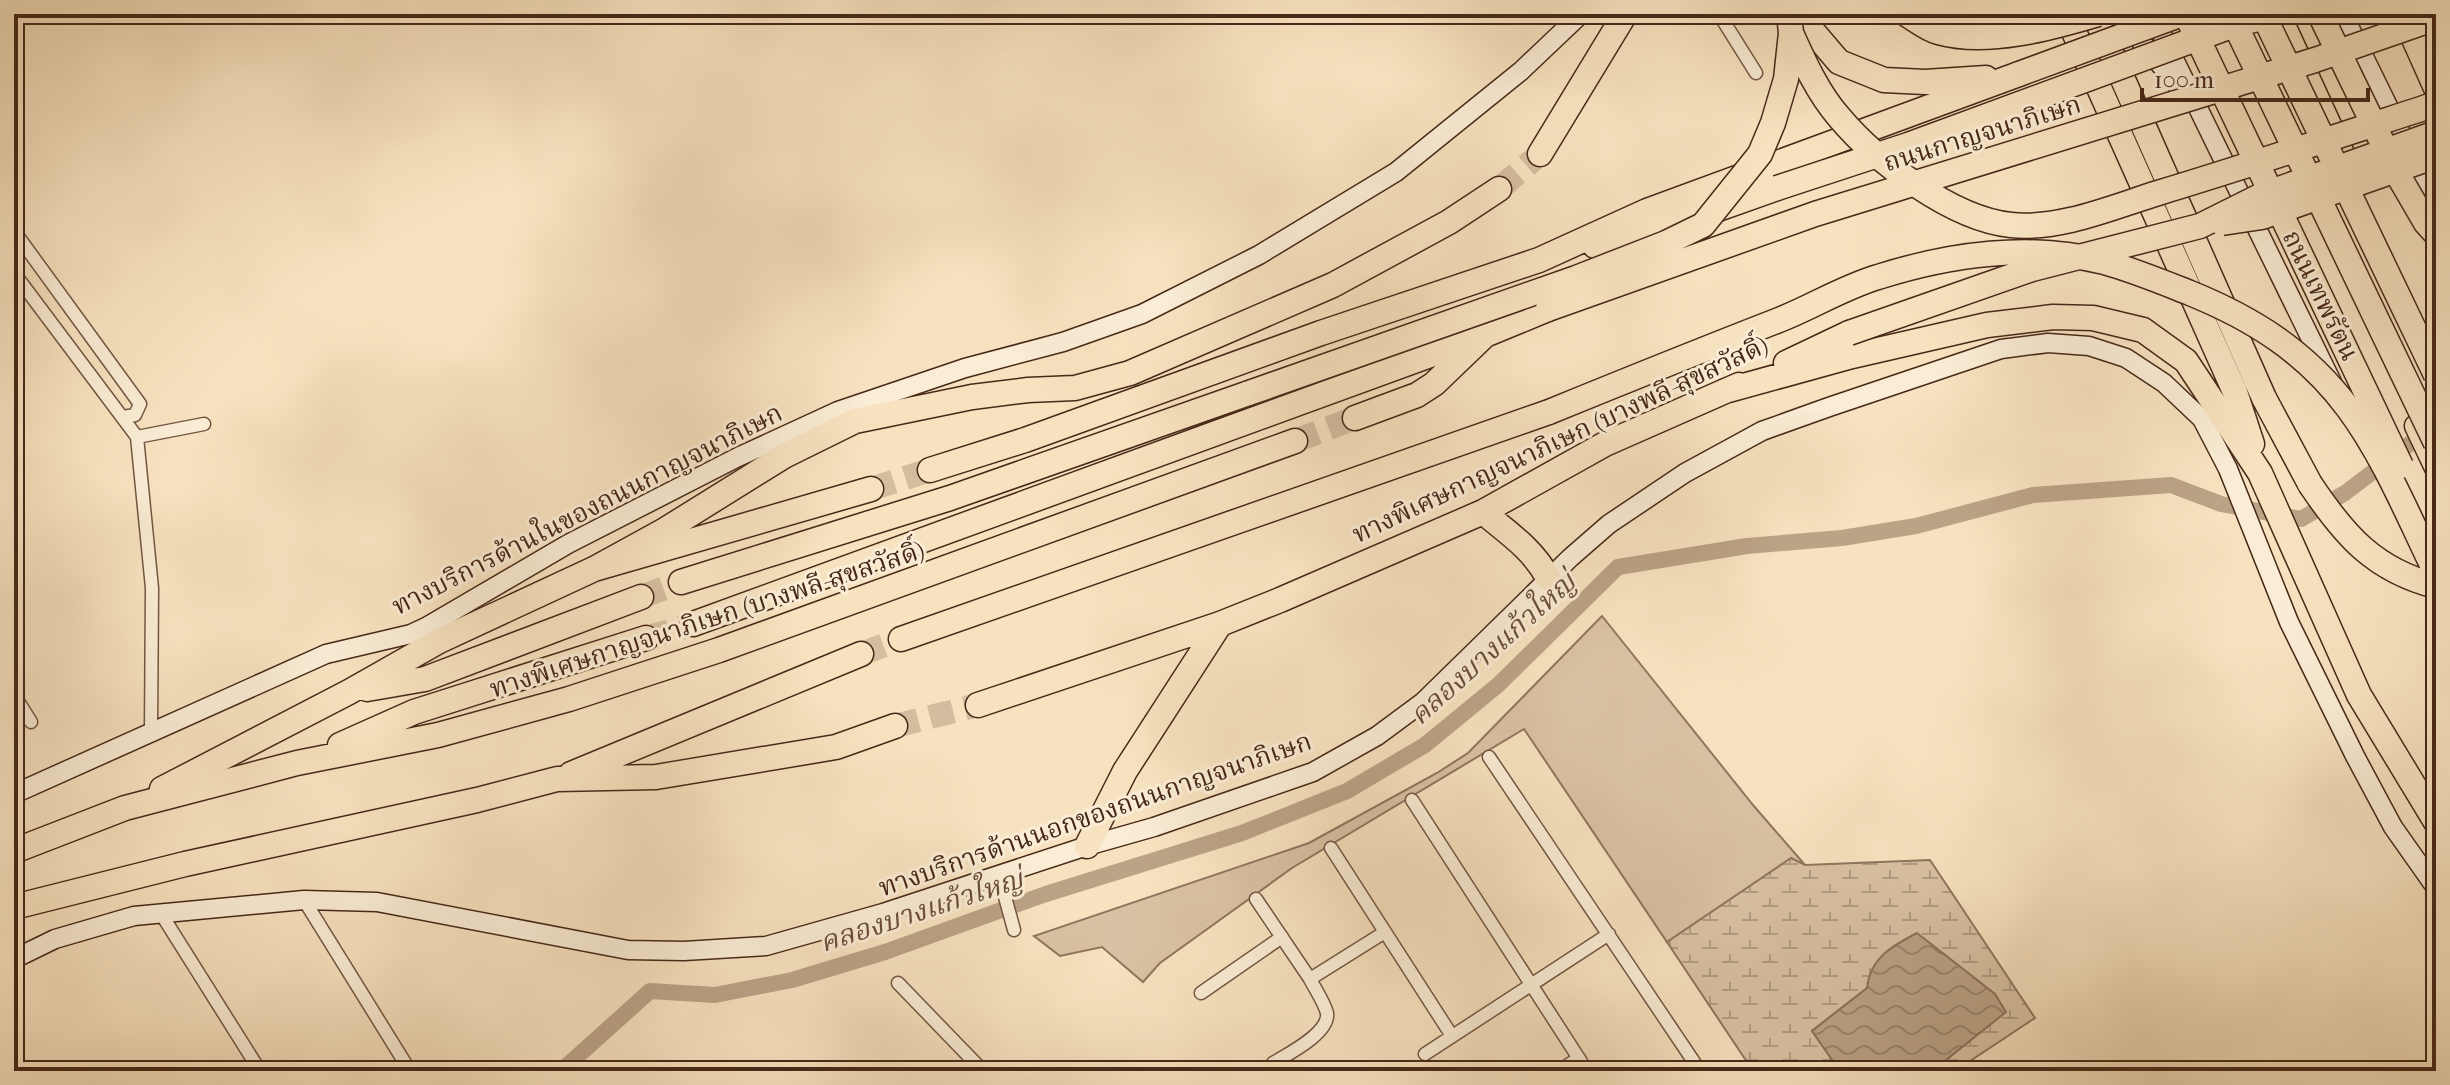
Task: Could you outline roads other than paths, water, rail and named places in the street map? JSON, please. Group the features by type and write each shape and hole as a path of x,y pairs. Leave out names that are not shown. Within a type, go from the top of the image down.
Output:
{"highway":[{"path":"1906,14 1937,32 1989,37 2047,29 2096,14 2264,398 2310,484 2352,541 2387,567 2436,586"},
{"path":"2066,14 2235,392 2260,473 2359,695 2436,822"},
{"path":"2184,14 2436,541"},
{"name":"ถนนกาญจนาภิเษก","path":"1772,177 2019,74 2184,14"},
{"name":"ถนนเทพรัตน","path":"2220,14 2436,468"},
{"path":"2230,14 2436,443"},
{"path":"2263,14 2436,375"},
{"path":"930,470 1069,425 1321,333 1539,260 1656,231 1772,177 1908,145 2234,25 2278,14 2436,353"},
{"path":"2320,14 2398,175 2426,223 2436,234"},
{"path":"2403,14 2436,88"},
{"path":"1540,154 1625,15"},
{"name":"ถนนกาญจนาภิเษก","path":"1485,335 1548,309 1815,214 2315,60 2436,18"},
{"path":"1792,20 1839,62 1884,80 1967,80 2019,74"},
{"path":"1792,20 1804,63 1822,93 1838,117 1873,151 1908,179 1950,204 1977,216 2011,225 2057,223 2117,206 2436,104"},
{"name":"ทางพิเศษกาญจนาภิเษก (บางพลี-สุขสวัสดิ์)","path":"681,582 950,498 1091,449 1576,278 1703,225 1760,154 1786,79 1792,20"},
{"path":"2200,226 2262,195 2436,133"},
{"path":"2200,226 2262,217 2436,156"},
{"path":"594,569 665,530 784,456 855,421 972,397 1075,388 1130,373 1333,285 1449,222 1499,189"},
{"name":"ทางพิเศษกาญจนาภิเษก (บางพลี-สุขสวัสดิ์)","path":"978,705 1220,624 1483,512 1605,444 1849,333 2032,269 2200,226"},
{"path":"901,639 1549,412 1801,311 1876,277 1950,259 1990,254 2037,252 2103,262 2235,312 2281,341 2316,370 2348,408 2372,444 2436,573"},
{"path":"1725,391 1852,356 1987,325 2053,317 2093,318 2143,330 2186,361 2260,473"},
{"path":"1355,418 1417,395 1434,384 1485,335"},
{"path":"693,624 1485,335"},
{"name":"ทางพิเศษกาญจนาภิเษก (บางพลี-สุขสวัสดิ์)","path":"14,851 125,808 297,763 438,735 584,694 719,650 1295,441"},
{"name":"ทางพิเศษกาญจนาภิเษก (บางพลี-สุขสวัสดิ์)","path":"125,808 349,692 439,641 594,569 871,489"},
{"path":"1483,512 1530,551 1541,563 1548,578"},
{"name":"ทางพิเศษกาญจนาภิเษก (บางพลี-สุขสวัสดิ์)","path":"349,692 425,679 641,597"},
{"path":"1087,846 1125,771 1220,624"},
{"path":"297,763 414,712 646,638"},
{"path":"14,907 185,864 477,800 557,779 861,654"},
{"path":"557,779 656,777 836,747 895,726"}],"main road":[{"name":"ทางบริการด้านในของถนนกาญจนาภิเษก","path":"14,794 326,654 419,631 568,544 738,457 838,411 965,368 1063,342 1142,314 1259,255 1396,172 1521,71 1581,14"},
{"path":"2118,14 2195,106"},
{"name":"ถนนเทพรัตน","path":"2152,14 2436,601"},
{"path":"2343,14 2436,204"},
{"name":"ทางบริการด้านนอกของถนนกาญจนาภิเษก","path":"14,959 55,939 134,916 304,900 377,902 628,950 684,951 766,946 883,913 1154,827 1313,772 1377,736 1423,702 1548,578 1609,524 1685,473 1762,431 2001,349 2061,344 2089,346 2126,358 2164,383 2202,419 2228,469 2289,622 2355,756 2393,827 2436,888"}],"street":[{"path":"1719,14 1756,73"},
{"path":"14,231 140,404 135,415 123,417"},
{"path":"14,273 137,437 152,588 151,731"},
{"path":"137,437 204,424"},
{"path":"14,695 31,722"},
{"path":"1489,757 1700,1071"},
{"path":"1412,800 1587,1071"},
{"path":"1331,848 1452,1036"},
{"path":"999,875 1014,930"},
{"path":"1256,899 1310,979 1327,1014 1325,1025 1318,1034 1273,1063"},
{"path":"304,900 410,1071"},
{"path":"160,912 260,1071"},
{"path":"1310,979 1385,932"},
{"path":"1425,1054 1609,934"},
{"path":"1201,993 1282,937"},
{"path":"898,983 983,1071"},
{"path":"1559,1071 1579,1058"}],"water":[{"path":"1917,933 1995,994 2006,1012 1941,1064 1937,1071 1840,1071 1812,1031 1867,988 1873,969 1884,954"}],"waterway":[{"name":"คลองบางแก้วใหญ่","path":"561,1071 650,991 715,995 792,980 885,952 1046,894 1242,833 1347,791 1425,745 1498,685 1618,567 1747,546 1842,538 1916,526 2033,495 2171,485 2221,504 2301,519 2345,493 2428,430"}],"tunnel":[{"path":"1499,189 1540,154"},
{"path":"1295,441 1355,418"},
{"path":"871,489 930,470"},
{"path":"641,597 681,582"},
{"path":"646,638 693,624"},
{"path":"861,654 901,639"},
{"path":"895,726 978,705"}]}
